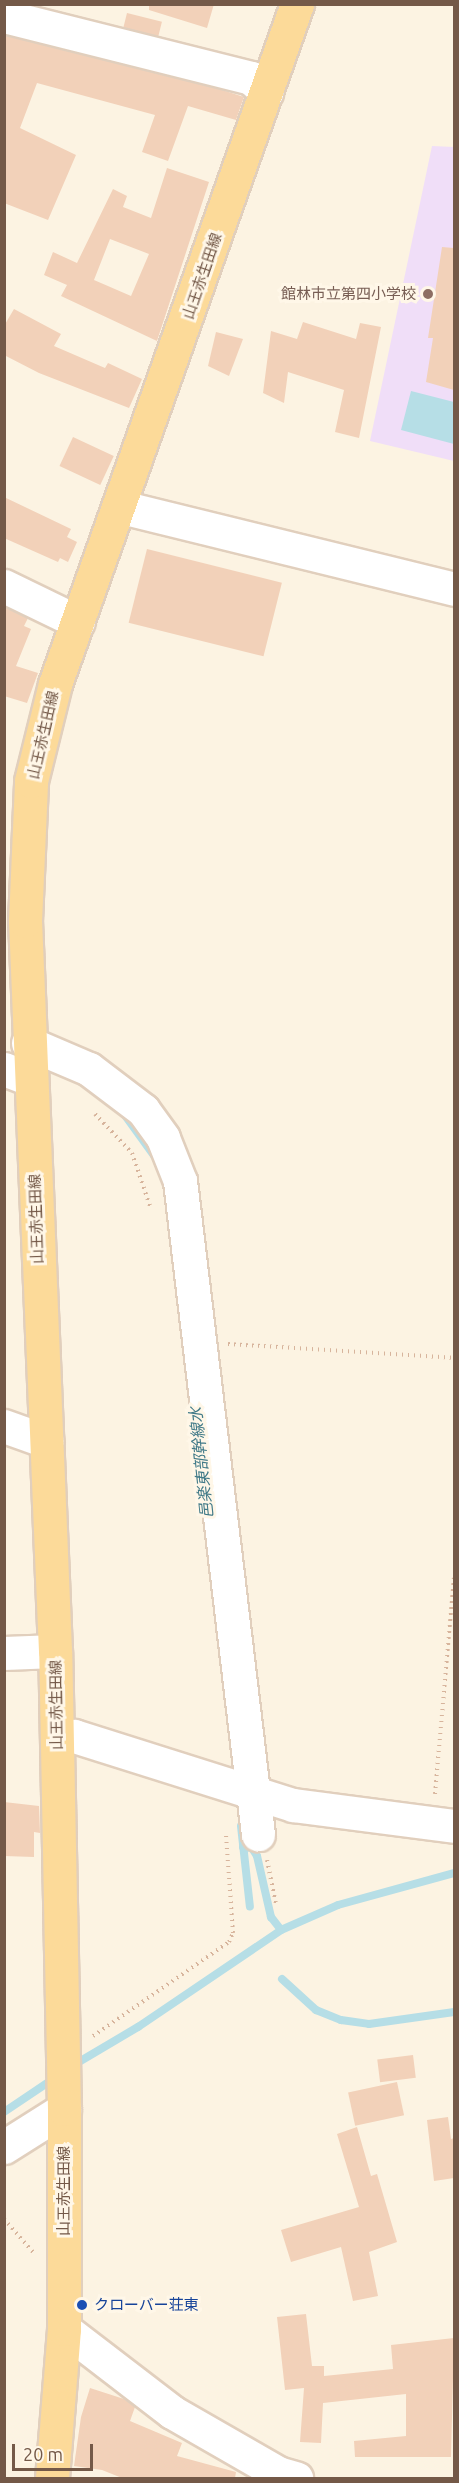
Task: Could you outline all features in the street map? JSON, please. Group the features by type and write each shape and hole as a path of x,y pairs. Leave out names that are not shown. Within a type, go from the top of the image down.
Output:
{"main road":[{"name":"山王赤生田線","path":"52,2478 64,2329 64,2109 55,1651 46,1441 17,1074 28,1043 25,921 31,781 42,724 121,507 297,4"}],"street":[{"path":"4,16 251,78 266,92"},
{"path":"121,507 454,589"},
{"path":"4,586 78,622"},
{"path":"28,1043 58,1053 112,1083 143,1110 163,1138 180,1181 201,1342 242,1791 258,1834"},
{"path":"4,1426 46,1441"},
{"path":"4,1653 55,1651"},
{"path":"57,1736 74,1736 242,1791 338,1813 443,1825"},
{"path":"4,2147 64,2109"},
{"path":"64,2329 172,2412 278,2473 296,2478"}],"path":[{"path":"88,1106 132,1153 154,1216"},
{"path":"201,1342 454,1358"},
{"path":"443,1825 454,1578"},
{"path":"62,2048 92,2037 229,1942 233,1934 225,1830"},
{"path":"258,1834 276,1904"}],"shaded area":[{"name":"館林市立第四小学校","path":"432,146 454,147 454,461 370,441"}],"water":[{"path":"411,391 454,402 454,444 401,430"}],"building":[{"path":"149,4 214,4 207,28 149,10"},
{"path":"127,13 162,22 158,36 123,28"},
{"path":"4,35 244,97 236,120 188,106 168,161 142,152 155,115 37,83 20,128 76,155 48,220 4,203"},
{"path":"167,168 209,182 157,341 61,296 67,285 44,275 53,252 77,263 113,189 127,196 123,207 151,218","holes":["110,239 149,254 131,296 94,280"]},
{"path":"442,247 454,248 454,390 426,382 433,338 428,338"},
{"path":"14,309 61,334 54,346 105,368 108,363 142,379 129,408 39,373 4,355 4,326"},
{"path":"303,322 356,339 360,323 381,327 359,438 335,432 344,390 288,372 284,403 263,393 271,331 297,339"},
{"path":"216,332 243,339 229,376 208,366"},
{"path":"73,437 114,456 100,485 59,466"},
{"path":"4,497 71,529 67,537 77,542 68,562 60,558 58,562 4,538"},
{"path":"147,549 282,583 263,656 129,623"},
{"path":"4,607 28,618 24,626 31,629 16,666 38,673 27,703 4,696"},
{"path":"4,1802 39,1806 40,1833 34,1832 34,1857 4,1856"},
{"path":"413,2055 416,2078 380,2082 377,2059"},
{"path":"397,2082 404,2115 355,2126 348,2092"},
{"path":"448,2117 451,2139 454,2138 454,2178 434,2181 427,2120"},
{"path":"357,2127 371,2176 377,2174 397,2242 369,2252 378,2296 353,2301 341,2247 291,2262 281,2230 359,2207 337,2134"},
{"path":"306,2314 312,2366 324,2366 324,2376 393,2369 391,2345 454,2338 451,2457 355,2457 354,2441 406,2436 406,2394 323,2403 321,2443 300,2442 304,2388 285,2390 277,2317"},
{"path":"90,2388 124,2399 135,2407 130,2421 182,2443 177,2456 236,2472 235,2478 122,2478 102,2470 74,2466 81,2417"}],"waterway":[{"name":"邑楽東部幹線水","path":"124,1114 155,1157"},
{"name":"邑楽東部幹線水","path":"241,1826 250,1907"},
{"path":"243,1847 252,1848 257,1856 271,1917 281,1930"},
{"path":"72,2066 138,2027 281,1930 338,1905 454,1873"},
{"path":"282,1979 316,2010 341,2020 369,2024 454,2012"},
{"path":"4,2112 56,2077"}],"place":[{"name":"館林市立第四小学校","path":"428,294"},
{"name":"クローバー荘東","path":"82,2305"}]}
